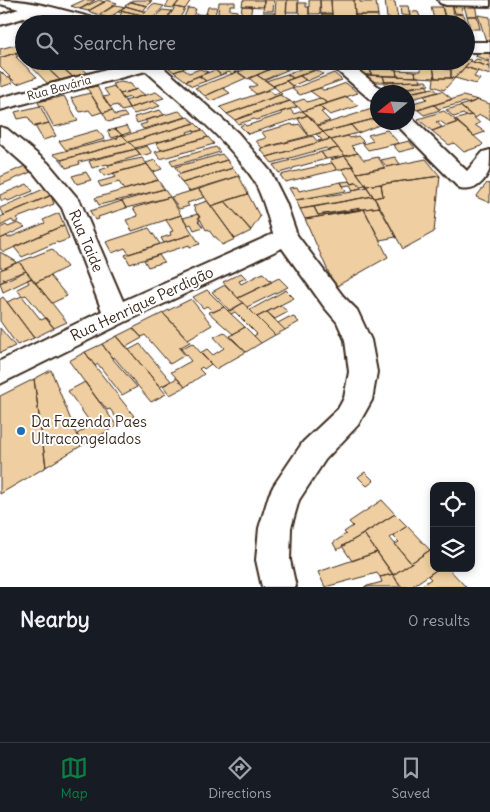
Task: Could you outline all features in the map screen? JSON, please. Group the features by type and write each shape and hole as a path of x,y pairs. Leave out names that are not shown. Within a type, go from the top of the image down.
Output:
{"street":[{"path":"4,0 64,15"},
{"path":"446,0 490,1"},
{"path":"17,15 40,8"},
{"path":"0,20 15,16"},
{"path":"475,46 490,47"},
{"name":"Rua Bavária","path":"0,104 121,70"},
{"path":"154,70 231,137 262,176 275,204 286,237 348,318 358,340 363,372 358,400 348,417 314,451 285,495 275,528 273,560 279,587"},
{"path":"346,70 370,89"},
{"path":"413,130 468,184 490,156"},
{"name":"Rua Taide","path":"0,132 41,168 72,206 116,315"},
{"name":"Rua Henrique Perdigão","path":"0,373 116,315 286,237"}],"building":[{"path":"84,0 95,0 80,9 71,6"},
{"path":"99,0 105,2 88,11 80,9"},
{"path":"107,0 117,3 99,15 88,11"},
{"path":"134,0 152,0 149,2 152,2 147,6 131,2"},
{"path":"170,0 180,0 174,8 165,7"},
{"path":"180,0 191,0 185,9 174,7"},
{"path":"243,0 264,0 264,7 242,6"},
{"path":"264,0 274,0 273,11 263,11"},
{"path":"276,0 287,0 286,15 275,15"},
{"path":"287,0 298,0 298,12 286,12"},
{"path":"309,0 320,0 320,14 309,14"},
{"path":"320,0 331,0 332,14 321,14"},
{"path":"331,0 354,0 355,15 332,15"},
{"path":"354,0 376,2 378,15 355,15"},
{"path":"385,0 395,2 397,15 387,15"},
{"path":"131,2 147,6 143,11 125,6"},
{"path":"219,2 235,2 235,5 230,5 230,10 237,11 237,14 218,14"},
{"path":"441,2 452,3 454,15 445,15"},
{"path":"298,3 306,3 306,7 309,7 309,15 300,15 300,12 298,12"},
{"path":"463,3 475,3 477,16 467,15"},
{"path":"153,4 164,6 156,15 143,15"},
{"path":"116,5 125,7 113,15 99,15"},
{"path":"125,6 146,11 142,15 120,10"},
{"path":"242,6 252,6 250,15 241,15"},
{"path":"400,6 408,6 410,15 401,15"},
{"path":"453,6 461,6 463,14 455,13"},
{"path":"175,7 185,9 182,15 170,15"},
{"path":"208,7 217,7 215,15 206,14"},
{"path":"431,7 442,7 444,15 433,15"},
{"path":"188,8 196,9 194,15 185,15"},
{"path":"120,10 142,15 120,15 122,13 118,12"},
{"path":"162,10 172,11 169,15 158,15"},
{"path":"409,11 418,12 419,15 410,15"},
{"path":"263,13 275,13 275,15 263,15"},
{"path":"478,15 490,17 490,41 486,41"},
{"path":"475,16 477,16 480,29 475,29"},
{"path":"15,45 15,53 3,57 0,54 0,49"},
{"path":"479,52 490,52 490,61 475,56"},
{"path":"15,53 15,70 30,70 37,77 17,84 0,67 0,58"},
{"path":"475,60 490,62 490,67 475,63"},
{"path":"475,62 490,67 490,75 474,70"},
{"path":"35,70 49,70 60,80 47,83"},
{"path":"49,70 65,70 73,77 60,80"},
{"path":"65,70 84,70 88,73 73,77"},
{"path":"184,70 189,73 203,70 208,72 186,81 174,72"},
{"path":"215,70 234,70 237,72 232,74 229,72 221,75"},
{"path":"215,70 221,75 206,81 199,76"},
{"path":"243,70 268,70 248,79 238,72"},
{"path":"268,70 287,70 264,80 257,75"},
{"path":"298,70 314,70 293,78 287,74"},
{"path":"316,70 323,74 307,81 300,76"},
{"path":"358,70 371,70 371,75 364,75"},
{"path":"371,70 396,70 397,76 371,75"},
{"path":"396,70 415,71 416,77 397,76"},
{"path":"434,70 435,78 416,77 415,71"},
{"path":"434,70 451,70 451,78 435,78"},
{"path":"451,70 462,70 455,78 451,78"},
{"path":"462,70 475,70 478,71 474,77 480,79 476,84 455,78"},
{"path":"0,71 7,78 10,77 13,83 1,87"},
{"path":"237,72 246,78 205,96 195,88"},
{"path":"334,73 342,80 300,95 292,89"},
{"path":"287,74 293,78 273,86 266,81"},
{"path":"257,75 275,87 256,94 249,88 257,85 249,78"},
{"path":"366,75 383,76 385,82 374,82"},
{"path":"199,76 206,81 192,86 186,81"},
{"path":"300,76 306,80 292,86 286,81"},
{"path":"383,76 419,77 421,81 385,82"},
{"path":"434,78 455,78 444,90 433,86"},
{"path":"286,81 294,87 280,92 273,86"},
{"path":"426,81 429,85 415,87 415,85 386,85 384,82"},
{"path":"120,82 131,84 135,90 120,94 112,84"},
{"path":"346,83 358,93 327,103 310,91 320,88 323,90 330,89"},
{"path":"426,85 429,89 415,92 415,87"},
{"path":"97,86 112,110 103,113 87,88"},
{"path":"114,86 130,109 121,111 117,105 110,107 103,97 109,96 104,89"},
{"path":"223,88 230,93 211,101 205,96"},
{"path":"433,88 438,92 415,98 415,92"},
{"path":"137,89 145,95 132,99 130,97 123,99 120,94"},
{"path":"269,90 274,94 280,92 282,94 227,114 220,107"},
{"path":"442,91 452,99 417,110 415,103 427,99 424,96"},
{"path":"156,92 164,98 129,108 125,101"},
{"path":"90,93 102,112 93,115 89,110 80,112 71,98"},
{"path":"280,95 290,101 235,120 227,114"},
{"path":"64,96 78,121 54,127 42,105 40,106 38,102"},
{"path":"463,96 478,100 468,104 465,102 439,109 434,105"},
{"path":"347,97 358,106 330,115 319,106"},
{"path":"320,98 327,103 303,111 293,103 304,99 307,102"},
{"path":"478,100 490,104 490,120 480,115 475,118 460,106"},
{"path":"153,101 160,106 134,114 129,108"},
{"path":"290,101 297,107 238,124 235,120"},
{"path":"434,105 440,110 424,115 418,110"},
{"path":"40,106 49,123 34,127 28,117 18,119 15,112"},
{"path":"319,106 324,111 321,112 330,121 317,125 303,111"},
{"path":"460,106 471,115 466,116 463,114 454,117 446,110"},
{"path":"290,109 294,114 302,111 308,115 248,134 240,126 244,124 246,126 282,114 280,112"},
{"path":"112,110 115,115 124,113 127,117 108,122 103,113"},
{"path":"160,110 164,115 137,123 134,117"},
{"path":"370,110 370,120 323,132 318,126"},
{"path":"179,111 186,117 143,129 140,125 147,123 145,120"},
{"path":"444,111 458,122 447,126 440,121 436,122 442,127 432,131 418,119"},
{"path":"308,115 323,132 309,136 298,119"},
{"path":"471,115 480,123 475,125 485,132 474,136 454,120"},
{"path":"188,117 195,123 129,142 123,136"},
{"path":"370,120 370,128 358,133 351,125"},
{"path":"458,122 483,144 464,152 454,143 449,145 432,131"},
{"path":"49,123 56,136 43,140 35,126"},
{"path":"195,123 202,130 195,132 193,130 187,132 188,134 135,148 129,142"},
{"path":"292,124 293,126 299,124 309,136 262,148 256,141 266,138 262,132"},
{"path":"351,125 358,133 331,140 323,132"},
{"path":"126,126 131,132 122,135 115,129"},
{"path":"116,129 122,135 112,138 107,131"},
{"path":"97,130 105,139 66,150 59,141"},
{"path":"202,130 208,137 161,150 156,143"},
{"path":"387,130 399,143 368,150 363,144 373,141 368,135"},
{"path":"323,132 330,139 267,157 260,149 313,136 317,141 322,140 316,134"},
{"path":"122,135 129,142 61,160 53,154 118,138 117,136"},
{"path":"348,136 350,138 358,136 364,142 351,146 358,153 345,156 331,140"},
{"path":"208,137 214,144 160,159 155,152"},
{"path":"330,139 338,148 328,150 326,148 272,163 267,157"},
{"path":"409,141 415,148 399,152 393,145"},
{"path":"129,142 136,149 79,162 80,164 66,168 61,160"},
{"path":"147,146 152,153 141,156 136,149"},
{"path":"216,147 220,152 173,166 170,160"},
{"path":"338,148 345,156 326,159 321,152"},
{"path":"136,149 141,155 108,165 92,168 89,161"},
{"path":"321,152 326,159 279,173 273,165"},
{"path":"358,153 364,160 378,157 385,168 357,173 345,156"},
{"path":"222,154 227,160 180,174 175,167"},
{"path":"345,156 353,166 337,170 330,160"},
{"path":"395,157 400,164 387,167 381,160"},
{"path":"142,158 147,164 104,176 100,170 109,167 108,165"},
{"path":"426,159 440,176 366,186 357,173"},
{"path":"155,160 162,169 153,172 146,163"},
{"path":"227,160 233,168 182,183 177,175"},
{"path":"332,163 337,170 285,182 280,175"},
{"path":"147,164 158,180 124,190 119,182 101,187 98,182 116,177 113,173"},
{"path":"25,166 31,172 0,185 0,177"},
{"path":"353,166 366,185 360,186 357,182 352,184 342,169"},
{"path":"233,168 239,176 189,191 182,183"},
{"path":"86,172 91,180 77,184 72,176"},
{"path":"239,176 248,194 211,206 199,189"},
{"path":"440,176 434,232 403,249 374,198 383,196 381,184"},
{"path":"158,180 164,189 99,205 95,198"},
{"path":"350,181 352,184 357,183 361,188 353,190 350,185 343,186 341,182"},
{"path":"341,182 346,191 296,200 289,188 297,187 299,191"},
{"path":"487,183 490,184 490,203 476,197"},
{"path":"27,184 33,191 8,201 6,199 2,201 0,198 0,195"},
{"path":"381,184 383,196 374,198 366,186"},
{"path":"367,187 373,196 300,209 296,200 353,192 352,190"},
{"path":"46,188 50,196 4,215 0,210 0,208"},
{"path":"164,189 170,197 126,208 122,201"},
{"path":"198,189 205,197 187,203 189,206 179,209 171,197"},
{"path":"248,194 260,217 251,230 225,201"},
{"path":"51,195 54,204 17,218 19,221 14,223 12,220 0,226 0,217"},
{"path":"373,196 380,207 318,215 314,207"},
{"path":"170,197 181,215 132,231 126,220 138,216 133,208"},
{"path":"122,201 126,208 98,217 99,219 95,220 90,211"},
{"path":"207,201 235,239 222,245 208,229 206,230 193,206"},
{"path":"225,201 251,231 235,239 211,206"},
{"path":"314,207 318,215 361,208 362,210 305,219 300,209"},
{"path":"380,207 396,237 380,240 364,209"},
{"path":"364,209 388,257 335,287 305,219"},
{"path":"59,213 64,225 4,252 0,249 0,239 7,236 8,238 45,223 43,220"},
{"path":"198,214 200,221 198,221 203,227 194,230 191,224 188,225 183,218"},
{"path":"181,215 193,234 164,243 161,238 171,235 170,232 173,231 166,220"},
{"path":"18,223 25,227 0,239 0,228"},
{"path":"64,225 69,239 22,257 14,247"},
{"path":"149,228 160,244 129,254 125,248 112,253 106,242"},
{"path":"193,234 200,244 190,247 189,245 130,264 125,255"},
{"path":"52,249 67,267 35,283 19,262"},
{"path":"0,252 17,262 3,269 0,267"},
{"path":"159,255 164,262 148,267 144,260"},
{"path":"19,262 26,271 3,279 5,280 0,283 0,270"},
{"path":"26,271 32,278 3,292 0,283"},
{"path":"241,273 246,278 239,281 241,284 263,273 272,282 238,298 223,282"},
{"path":"50,276 67,296 52,303 35,283"},
{"path":"32,278 67,322 54,328 26,295 22,296 17,289 29,283 27,280"},
{"path":"279,278 288,287 247,307 238,298"},
{"path":"225,285 243,303 230,311 212,292"},
{"path":"207,290 224,307 213,312 207,306 203,308 193,297"},
{"path":"286,290 294,298 257,317 250,310"},
{"path":"22,296 41,320 46,318 54,328 34,338 7,302"},
{"path":"3,297 34,338 17,345 0,321 0,299"},
{"path":"191,299 212,325 188,339 163,313"},
{"path":"243,303 275,335 261,343 254,336 257,334 235,312 231,314 228,311"},
{"path":"280,305 288,312 275,319 267,312"},
{"path":"224,307 245,327 233,334 208,312"},
{"path":"267,312 285,330 275,335 257,317"},
{"path":"163,313 190,342 179,348 185,355 170,364 145,335 141,337 133,328"},
{"path":"289,317 294,317 299,322 285,330 278,323"},
{"path":"245,327 261,343 246,352 230,336"},
{"path":"0,328 15,346 0,353"},
{"path":"133,328 142,338 126,347 117,336"},
{"path":"224,332 246,352 216,369 200,353 207,349 213,355 224,348 214,337"},
{"path":"117,336 166,394 151,402 114,357 112,358 102,344"},
{"path":"192,343 211,364 204,369 202,367 199,369 204,374 185,387 171,372 191,361 181,349"},
{"path":"102,344 137,387 122,395 98,364 95,366 85,352"},
{"path":"140,344 171,381 160,387 129,350"},
{"path":"85,352 134,416 120,423 110,409 107,410 100,403 69,361"},
{"path":"51,370 81,446 46,467 34,379"},
{"path":"177,378 185,387 170,395 163,386"},
{"name":"Da Fazenda Paes Ultracongelados","path":"34,379 46,467 0,494 0,396"},
{"path":"85,382 117,426 81,446 77,434 92,425 68,391"},
{"path":"365,472 374,481 367,486 358,477"},
{"path":"382,500 395,514 337,550 333,543 346,534 344,532 353,526 349,522"},
{"path":"395,514 407,526 390,538 411,563 393,575 364,534"},
{"path":"407,526 430,550 411,563 395,544 399,542 393,536"},
{"path":"364,534 377,552 352,561 342,546"},
{"path":"430,550 430,572 433,572 411,587 402,587 393,575"},
{"path":"377,552 393,574 380,577 377,573 325,587 318,572"},
{"path":"434,572 452,572 466,587 419,587 431,579 428,576"},
{"path":"393,574 400,587 364,587 382,582 380,577"}],"place":[{"name":"Da Fazenda Paes Ultracongelados","path":"21,431"}]}
